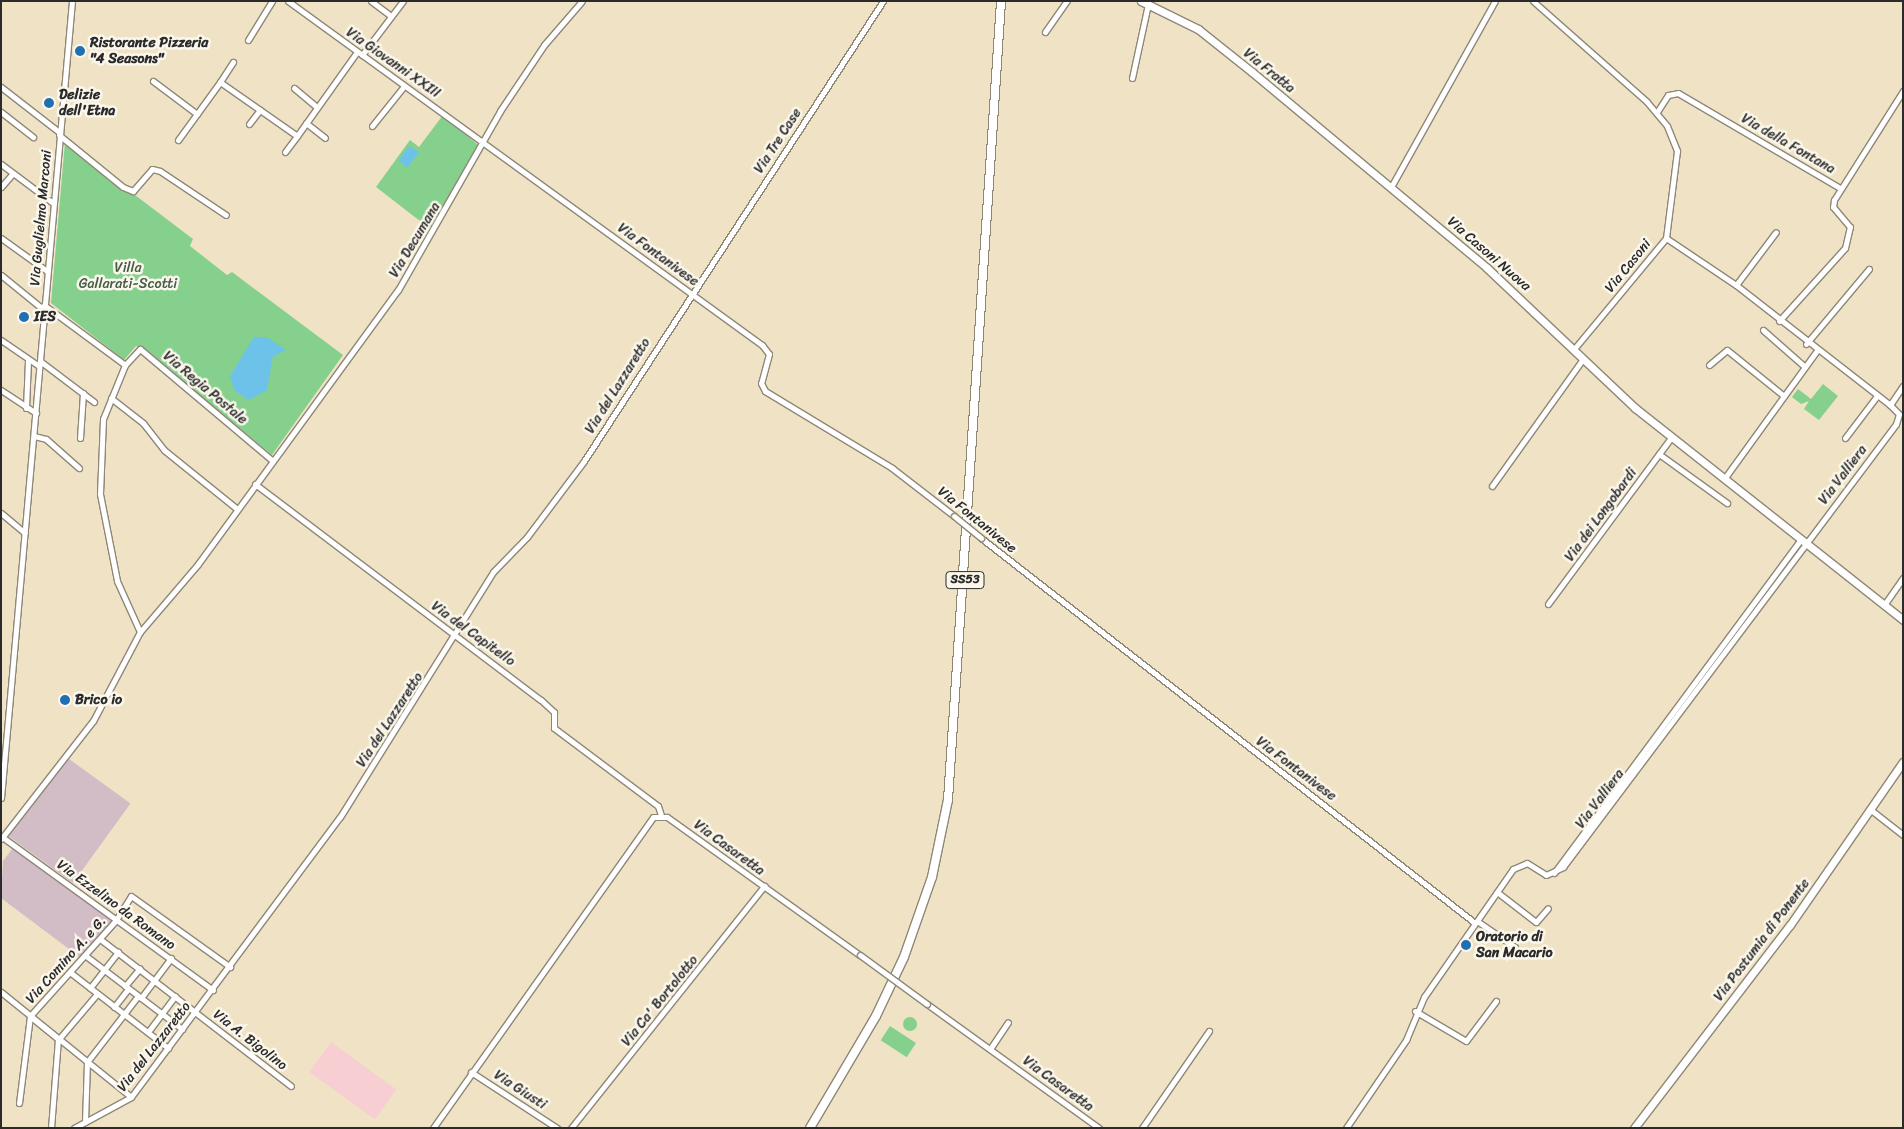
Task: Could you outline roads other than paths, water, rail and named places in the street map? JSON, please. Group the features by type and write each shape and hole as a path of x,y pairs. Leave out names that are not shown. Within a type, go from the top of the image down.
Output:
{"highway":[{"name":"SS53","path":"810,1128 876,1016 904,957 932,877 948,800 1001,1"}],"main road":[{"name":"Via Fratta","path":"1143,2 1198,30 1373,172"},
{"name":"Via Casoni Nuova","path":"1373,172 1520,297 1583,359 1671,438 1903,620"},
{"name":"Via Postumia di Ponente","path":"1634,1128 1781,938 1903,762"}],"street":[{"name":"Via Guglielmo Marconi","path":"1,798 72,1"},
{"path":"248,40 272,1"},
{"name":"Via Giovanni XXIII","path":"288,1 484,142"},
{"path":"371,1 391,16"},
{"path":"285,152 316,108 403,1"},
{"name":"Via Decumana","path":"3,839 93,721 140,632 198,564 236,508 398,290 484,142 544,45 582,1"},
{"name":"Via Tre Case","path":"691,293 883,1"},
{"path":"1045,32 1066,1"},
{"path":"1391,187 1495,1"},
{"path":"1533,1 1657,112 1677,151 1666,238"},
{"path":"1132,78 1143,2"},
{"path":"178,140 233,62"},
{"path":"153,81 197,114"},
{"path":"220,82 297,136"},
{"path":"372,126 404,86"},
{"path":"1,87 123,187 133,191 152,169 160,170 226,215"},
{"path":"294,88 316,108"},
{"name":"Via della Fontana","path":"1657,112 1668,95 1678,93 1840,188 1903,91"},
{"path":"249,124 260,110"},
{"path":"1,112 33,137"},
{"path":"306,124 326,138"},
{"name":"Via Fontanivese","path":"484,142 691,293 769,354 762,383 771,396 892,468 1476,922 1515,947"},
{"path":"1,164 53,203"},
{"path":"1,187 13,173"},
{"path":"1779,321 1851,236 1833,207 1840,188"},
{"path":"1736,285 1776,232"},
{"path":"1,238 47,271"},
{"name":"Via Casoni","path":"1574,350 1666,238 1736,285 1816,352 1890,405"},
{"path":"1806,344 1869,269"},
{"path":"1,275 125,364 103,419 100,494 117,581 140,632"},
{"name":"Via del Lazzaretto","path":"74,1128 131,1097 230,967 340,817 457,634 493,572 527,537 584,461 691,293"},
{"path":"1763,330 1804,366"},
{"path":"1,340 28,360 40,364 94,402"},
{"name":"Via Regia Postale","path":"125,364 140,349 272,460"},
{"path":"1709,365 1727,350 1784,396"},
{"path":"1724,479 1804,366 1816,352"},
{"path":"1492,486 1583,359"},
{"path":"26,408 28,360"},
{"path":"1890,405 1903,386"},
{"path":"1,390 36,413"},
{"path":"80,438 82,393"},
{"path":"1845,438 1877,396"},
{"path":"111,398 143,422 164,450 236,508"},
{"name":"Via Valliera","path":"1497,892 1520,862 1546,875 1554,873 1802,542 1896,424 1899,414 1890,405"},
{"path":"34,436 46,439 78,468"},
{"name":"Via dei Longobardi","path":"1548,604 1671,438"},
{"path":"1659,454 1727,503"},
{"name":"Via del Capitello","path":"255,484 457,634 541,700 554,712 554,728 652,802 661,814"},
{"path":"1,513 25,533"},
{"path":"1884,605 1903,578"},
{"path":"1871,810 1903,835"},
{"path":"433,1128 653,817 661,814"},
{"name":"Via Casaretta","path":"661,814 1099,1128"},
{"name":"Via Ezzelino da Romano","path":"3,839 213,990"},
{"name":"Via Ca' Bortolotto","path":"571,1128 764,886"},
{"path":"1346,1128 1406,1040 1415,1011 1497,892 1536,922 1548,908"},
{"name":"Via Comino A. e G.","path":"19,1103 30,1016 86,956 116,920 131,896 230,967"},
{"name":"Via A. Bigolino","path":"100,939 291,1086"},
{"path":"90,988 118,952"},
{"path":"86,956 182,1029"},
{"path":"85,1122 87,1062 171,958"},
{"path":"114,1007 140,968"},
{"path":"71,973 168,1048"},
{"path":"1,992 58,1040 131,1097"},
{"path":"50,1128 58,1040 98,994"},
{"path":"148,1032 175,996"},
{"path":"1415,1011 1466,1041 1496,1001"},
{"path":"990,1049 1008,1022"},
{"path":"1142,1128 1209,1031"},
{"name":"Via Giusti","path":"471,1072 557,1128"}],"water":[{"path":"409,146 419,152 407,168 399,160"},
{"path":"254,337 266,337 286,350 273,356 267,390 249,400 234,390 230,376"}],"place":[{"name":"Ristorante Pizzeria \"4 Seasons\"","path":"80,51"},
{"name":"Delizie dell'Etna","path":"49,103"},
{"name":"IES","path":"24,317"},
{"name":"Brico io","path":"65,700"},
{"name":"Oratorio di San Macario","path":"1466,945"}],"park label":[{"name":"Villa Gallarati-Scotti","path":"128,276"}]}
